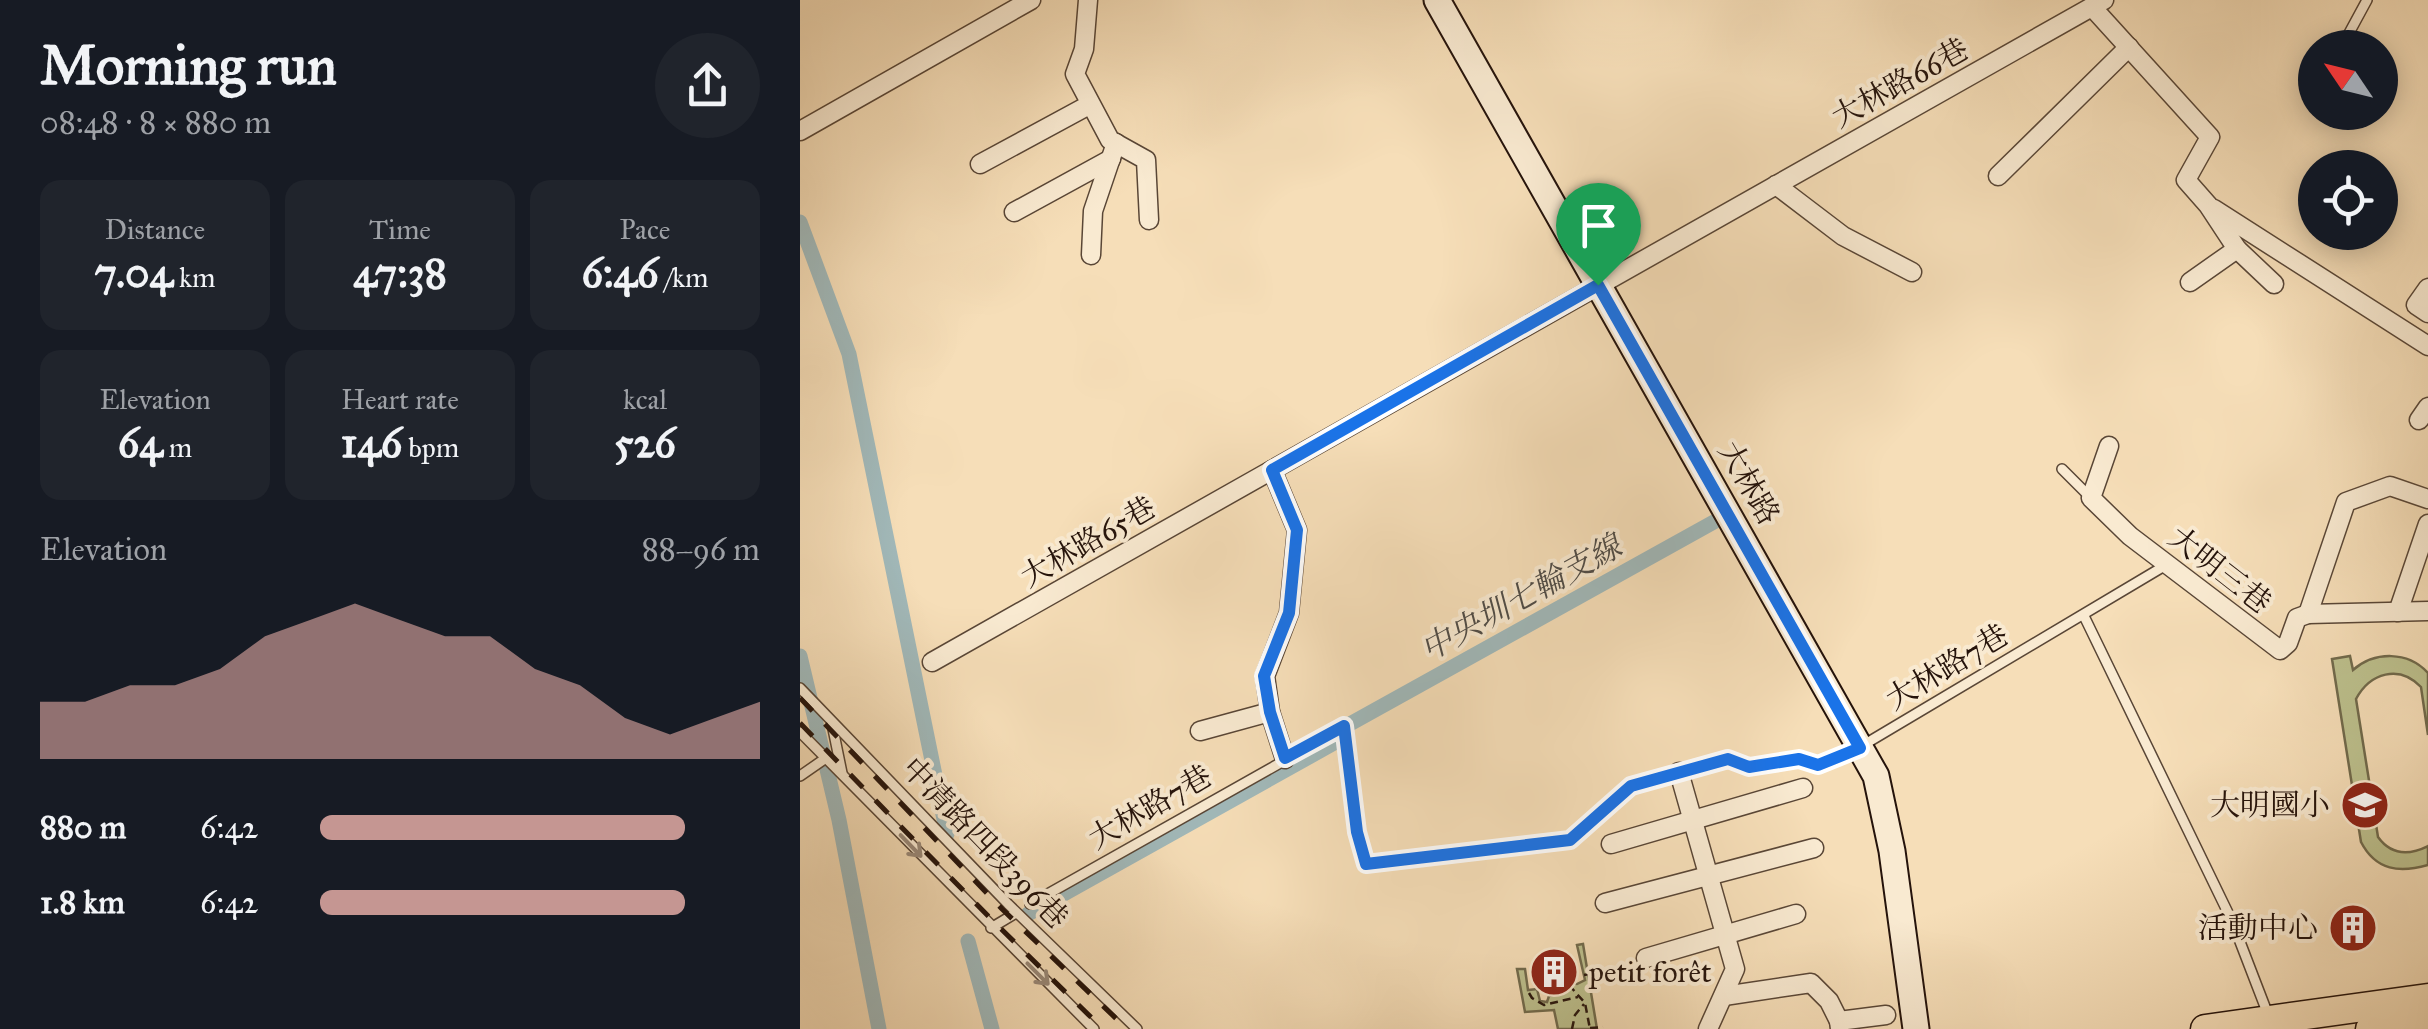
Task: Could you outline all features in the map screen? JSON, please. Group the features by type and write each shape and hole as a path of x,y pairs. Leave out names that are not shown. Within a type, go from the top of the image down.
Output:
{"main road":[{"path":"2213,1028 2428,998"},
{"path":"2370,1029 2428,1021"}],"street":[{"path":"800,132 1031,0"},
{"path":"1088,0 1084,49 1075,74 1113,151 1093,211 1091,255"},
{"name":"大林路","path":"1437,0 1876,776 1916,1029"},
{"path":"2098,3 2129,47 2210,136 2186,180 2237,249 2274,284"},
{"name":"大林路66巷","path":"1598,285 2098,3"},
{"path":"1998,176 2129,47"},
{"path":"980,164 1089,105"},
{"path":"1014,212 1113,151 1146,160 1149,220"},
{"path":"1776,185 1843,236 1912,272"},
{"path":"2208,205 2428,346"},
{"path":"2190,282 2237,249"},
{"name":"大林路65巷","path":"932,662 1598,285"},
{"path":"2422,309 2428,288"},
{"path":"2091,498 2109,446"},
{"path":"1272,470 1297,530 1289,613 1264,676 1270,712 1285,758"},
{"path":"2308,614 2346,502 2390,486 2428,499"},
{"name":"大明三巷","path":"2091,498 2130,536 2280,650 2288,643 2296,618 2308,614 2428,612"},
{"path":"2398,612 2428,524"},
{"path":"1200,731 1270,712"},
{"path":"1679,772 1736,969 1708,1029"},
{"path":"1611,844 1803,788"},
{"path":"1605,903 1814,848"},
{"path":"1646,958 1796,914"},
{"path":"1724,996 1811,984 1829,1001 1840,1025 1886,1015"}],"lane":[{"path":"2353,30 2367,0"},
{"name":"大明三巷","path":"2062,469 2091,498"},
{"name":"大林路7巷","path":"1030,904 1344,726 1357,832 1366,864 1570,840 1631,786 1728,759 1749,767 1799,759 1818,765 1860,748 2168,564"},
{"path":"2084,616 2232,922 2270,1020"},
{"name":"中清路四段396巷","path":"800,688 1016,912 1137,1029"},
{"path":"832,722 843,776"},
{"name":"中清路四段396巷","path":"800,732 1094,1029"},
{"path":"800,776 826,758"},
{"path":"991,928 1016,912"}],"path":[{"path":"1584,975 1594,973"},
{"path":"1569,985 1585,1003 1589,1028 1604,1027"},
{"path":"1530,992 1532,998 1544,1005 1578,997"},
{"path":"1572,1029 1575,1014 1585,1003"}],"green space":[{"path":"2350,656 2353,670 2371,659 2391,656 2411,661 2428,673 2428,735 2421,687 2404,676 2377,678 2356,699 2378,837 2400,852 2428,846 2428,865 2398,869 2381,864 2361,842 2332,659"},
{"path":"1583,944 1597,1029 1558,1029 1554,1010 1525,1012 1517,969 1525,969 1528,990 1537,989 1540,1001 1547,1002 1549,996 1563,993 1570,983 1585,980 1577,945"}],"waterway":[{"path":"800,222 849,354 947,834"},
{"name":"中央圳七輪支線","path":"1348,725 1721,518"},
{"name":"中央圳七輪支線","path":"800,656 839,820 879,1029"},
{"path":"1028,914 1334,743"},
{"path":"968,941 992,1029"}],"railway":[{"path":"800,698 1002,909 1127,1029"},
{"path":"800,723 1103,1029"}],"place":[{"name":"大明國小","path":"2365,805"},
{"name":"活動中心","path":"2353,928"},
{"name":"petit forêt","path":"1554,972"}],"route":[{"path":"1598,285 1860,748 1818,765 1799,759 1749,767 1728,759 1631,786 1570,840 1366,864 1357,832 1344,726 1285,758 1270,712 1264,676 1289,613 1297,530 1272,470 1598,285"}]}
